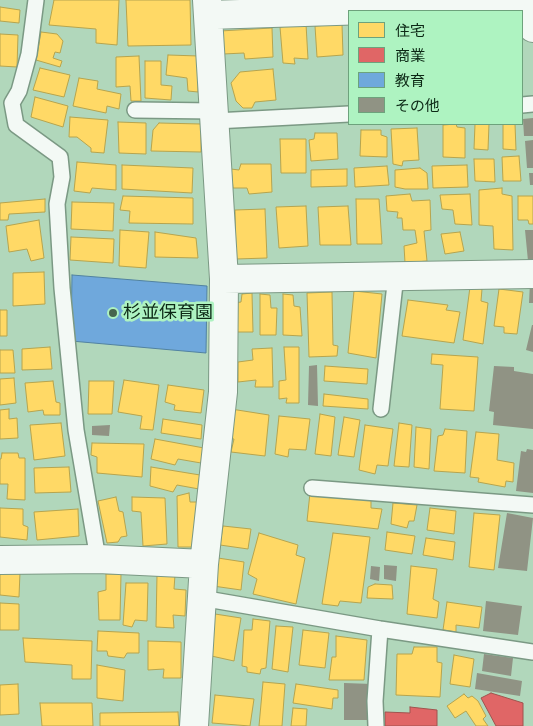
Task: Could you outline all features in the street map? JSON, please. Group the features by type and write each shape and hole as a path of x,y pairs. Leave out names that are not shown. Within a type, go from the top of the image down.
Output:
{"street":[{"path":"194,726 201,598 223,392 224,279 208,8 422,10"},
{"path":"224,279 533,274"},
{"path":"0,560 98,559 204,564"}],"lane":[{"path":"36,0 29,54 19,90 6,103 16,124 60,157 62,178 57,204 62,288 76,430 98,559"},
{"path":"135,110 215,116 348,114"},
{"path":"381,409 396,275"},
{"path":"312,488 533,505"},
{"path":"201,598 380,629 533,652"},
{"path":"376,726 375,701 380,629"}],"building: 住宅":[{"path":"54,0 119,0 117,45 96,43 96,29 49,25"},
{"path":"126,0 190,0 191,45 128,46"},
{"path":"0,7 20,10 19,23 0,21"},
{"path":"306,24 308,59 294,58 295,64 283,63 280,27"},
{"path":"342,24 343,55 317,57 315,26"},
{"path":"272,28 273,57 245,59 244,53 223,54 220,31"},
{"path":"41,32 57,34 63,41 60,53 55,52 53,58 62,61 60,67 36,60"},
{"path":"0,34 18,35 17,67 0,66"},
{"path":"168,55 199,56 198,92 188,91 187,78 166,75"},
{"path":"139,56 141,101 131,101 130,86 116,87 116,57"},
{"path":"145,61 161,61 161,85 172,86 171,100 145,98"},
{"path":"40,68 70,75 64,97 33,90"},
{"path":"273,69 276,100 255,102 252,108 243,108 236,101 231,83 240,72"},
{"path":"79,78 98,81 97,89 121,94 119,109 107,106 106,113 73,106"},
{"path":"35,97 68,106 63,127 31,117"},
{"path":"70,117 108,120 104,153 91,152 91,148 77,137 69,137"},
{"path":"118,122 146,123 146,154 119,153"},
{"path":"159,123 201,124 201,152 151,151 153,130"},
{"path":"443,125 456,125 457,127 465,128 465,158 443,157"},
{"path":"475,125 489,125 488,150 474,149"},
{"path":"503,125 515,125 516,150 503,149"},
{"path":"417,128 419,160 403,161 402,166 393,164 391,129"},
{"path":"361,130 381,130 381,135 387,137 387,157 360,156"},
{"path":"315,133 337,133 338,159 311,161 309,140 314,139"},
{"path":"280,139 306,139 306,173 281,173"},
{"path":"519,156 521,181 503,181 502,157"},
{"path":"474,159 494,159 495,182 475,181"},
{"path":"77,162 116,165 116,190 92,188 90,193 74,191"},
{"path":"241,164 271,164 272,192 249,194 247,188 233,188 231,169 239,170"},
{"path":"122,165 193,168 192,193 122,189"},
{"path":"467,165 468,187 433,188 432,166"},
{"path":"387,166 389,185 355,187 354,168"},
{"path":"420,168 427,173 428,189 395,187 395,170"},
{"path":"347,169 347,186 311,187 311,170"},
{"path":"502,188 502,194 512,196 513,250 494,249 493,226 479,225 479,190"},
{"path":"410,194 412,201 430,200 431,230 424,231 427,261 405,263 404,246 417,243 415,230 403,230 402,218 397,218 398,212 387,211 386,196"},
{"path":"470,194 472,225 455,224 453,210 442,209 440,195"},
{"path":"123,196 193,198 193,224 129,223 130,211 120,210"},
{"path":"518,196 533,196 533,224 529,224 528,220 518,220"},
{"path":"45,199 45,212 9,214 8,220 0,220 0,203"},
{"path":"356,199 379,199 382,244 357,244"},
{"path":"72,202 114,203 113,231 71,229"},
{"path":"306,206 308,246 279,248 276,207"},
{"path":"348,206 351,245 320,245 318,207"},
{"path":"265,209 267,258 236,259 235,210"},
{"path":"39,220 44,258 31,261 27,249 9,252 6,226"},
{"path":"120,230 149,232 146,268 119,266"},
{"path":"155,232 196,238 198,258 155,257"},
{"path":"460,232 464,251 445,254 441,234"},
{"path":"71,237 114,239 113,263 70,260"},
{"path":"44,272 45,304 13,306 13,273"},
{"path":"470,287 482,289 481,301 488,303 483,344 463,340"},
{"path":"499,289 523,292 517,334 504,333 504,327 494,326"},
{"path":"354,291 382,294 376,358 348,353"},
{"path":"332,292 333,345 338,346 337,356 309,357 307,293"},
{"path":"252,293 253,332 234,332 234,303 241,302 242,294"},
{"path":"260,294 270,295 271,308 277,308 276,335 260,335"},
{"path":"283,294 293,295 294,306 300,307 302,336 283,335"},
{"path":"408,300 448,305 446,310 460,312 454,343 402,336"},
{"path":"0,310 7,310 7,336 0,336"},
{"path":"50,347 52,369 22,370 22,349"},
{"path":"284,347 299,347 299,403 286,403 287,398 279,399 279,381 286,380"},
{"path":"272,348 273,387 255,387 256,380 238,382 238,362 253,360 252,349"},
{"path":"0,350 13,350 15,373 0,373"},
{"path":"432,354 478,357 474,411 440,409 443,365 431,364"},
{"path":"325,366 368,369 367,384 324,381"},
{"path":"14,378 16,403 0,405 0,379"},
{"path":"124,380 159,385 153,430 140,429 142,416 118,412"},
{"path":"53,381 56,402 60,403 60,415 44,415 43,410 28,412 25,383"},
{"path":"89,381 114,381 112,414 88,414"},
{"path":"168,385 204,390 201,413 174,410 175,405 165,402"},
{"path":"324,394 368,399 368,409 323,406"},
{"path":"9,409 9,419 17,418 18,438 0,439 0,410"},
{"path":"231,409 269,415 265,456 231,452 234,439 227,438"},
{"path":"320,414 335,417 331,456 315,454"},
{"path":"279,416 310,419 306,450 289,449 288,457 275,454"},
{"path":"344,417 360,420 354,457 338,455"},
{"path":"163,419 202,425 201,439 161,433"},
{"path":"61,423 65,456 34,460 30,425"},
{"path":"399,423 412,425 409,467 394,466"},
{"path":"365,425 393,429 388,466 377,465 375,474 359,470"},
{"path":"416,427 431,429 429,469 414,467"},
{"path":"445,429 467,431 465,473 434,471 438,436 443,435"},
{"path":"476,432 499,434 497,460 514,463 513,482 506,481 505,487 478,482 479,478 470,477"},
{"path":"155,439 204,448 201,463 178,459 175,465 151,459"},
{"path":"92,443 144,444 142,477 97,473 97,457 91,455"},
{"path":"2,453 18,453 19,458 25,458 25,500 7,499 8,484 0,484 0,459"},
{"path":"69,467 71,492 35,493 34,468"},
{"path":"151,467 200,475 199,489 177,485 173,492 150,486"},
{"path":"189,493 190,502 198,502 194,547 178,547 177,496"},
{"path":"310,493 371,499 371,508 382,509 378,529 307,521"},
{"path":"116,497 119,511 123,512 127,536 121,537 118,542 107,543 98,501"},
{"path":"132,497 165,498 167,544 143,546 141,512 132,511"},
{"path":"393,503 417,505 414,521 409,521 407,528 391,524"},
{"path":"0,508 23,509 23,525 28,527 27,540 0,537"},
{"path":"430,508 456,511 454,534 427,530"},
{"path":"78,509 79,536 37,540 34,512"},
{"path":"474,513 500,515 494,570 469,567"},
{"path":"223,526 251,529 248,549 220,545"},
{"path":"387,532 415,536 412,554 385,550"},
{"path":"259,533 298,545 296,555 305,558 296,604 253,594 257,579 248,574"},
{"path":"333,533 370,537 361,603 340,601 338,606 322,604"},
{"path":"426,538 455,542 453,560 423,555"},
{"path":"218,558 244,562 241,590 213,586"},
{"path":"411,566 437,569 433,599 439,602 437,618 407,614"},
{"path":"0,571 20,572 19,597 0,595"},
{"path":"106,574 121,574 120,620 99,620 98,592 106,590"},
{"path":"157,575 175,575 174,589 186,590 185,616 173,615 174,628 156,627"},
{"path":"126,583 148,583 147,621 135,620 132,627 123,625"},
{"path":"375,584 392,585 393,599 367,598 368,587"},
{"path":"447,602 482,607 479,628 456,625 456,632 443,630"},
{"path":"0,603 19,604 19,630 0,630"},
{"path":"215,614 241,618 234,661 207,655"},
{"path":"253,619 270,621 266,668 261,669 260,674 247,672 247,667 242,666 244,630 252,630"},
{"path":"276,626 293,627 288,672 272,669"},
{"path":"303,630 329,633 325,668 299,665"},
{"path":"98,631 139,633 139,653 127,653 124,658 108,656 107,651 97,651"},
{"path":"336,636 367,640 364,680 329,680 332,657 336,657"},
{"path":"23,638 92,641 91,679 72,679 72,665 25,662"},
{"path":"148,641 181,642 181,678 163,678 164,669 148,670"},
{"path":"414,647 437,647 437,662 442,663 440,697 396,695 397,654 412,654"},
{"path":"454,655 474,659 470,687 450,684"},
{"path":"97,665 125,670 123,701 97,698"},
{"path":"263,682 285,684 282,726 259,726"},
{"path":"18,684 19,714 0,715 0,685"},
{"path":"296,684 338,690 338,698 333,698 332,709 293,703"},
{"path":"464,694 468,698 472,696 478,701 486,716 483,719 488,726 476,726 466,711 455,718 447,706"},
{"path":"215,695 254,699 250,726 212,723"},
{"path":"40,703 92,703 93,726 42,726"},
{"path":"293,708 307,709 306,726 291,726"},
{"path":"178,712 179,726 100,726 100,713"}],"building: 商業":[{"path":"491,693 523,703 523,726 496,726 481,698"},
{"path":"410,707 437,710 437,726 385,726 385,712 410,713"}],"building: 教育":[{"path":"72,275 207,286 206,353 71,341"}],"building: その他":[{"path":"533,118 533,136 524,136 523,119"},
{"path":"533,140 533,168 527,168 525,141"},
{"path":"529,173 533,173 533,185 530,185"},
{"path":"525,230 533,230 533,261 528,261"},
{"path":"530,282 533,282 533,303 529,303"},
{"path":"533,325 533,352 526,350"},
{"path":"317,365 318,406 308,405 309,366"},
{"path":"494,366 514,367 514,371 533,374 533,429 493,425 494,412 489,411"},
{"path":"110,425 109,436 92,435 92,426"},
{"path":"527,449 533,450 533,493 516,491 521,451 526,452"},
{"path":"507,513 533,518 527,571 498,568"},
{"path":"384,565 397,566 396,581 384,579"},
{"path":"371,566 380,567 379,581 370,579"},
{"path":"486,601 522,606 518,635 483,631"},
{"path":"484,654 513,658 511,676 482,671"},
{"path":"477,673 522,681 520,696 475,689"},
{"path":"344,683 372,684 369,720 344,720"}],"place":[{"name":"杉並保育園","path":"113,313"}]}
